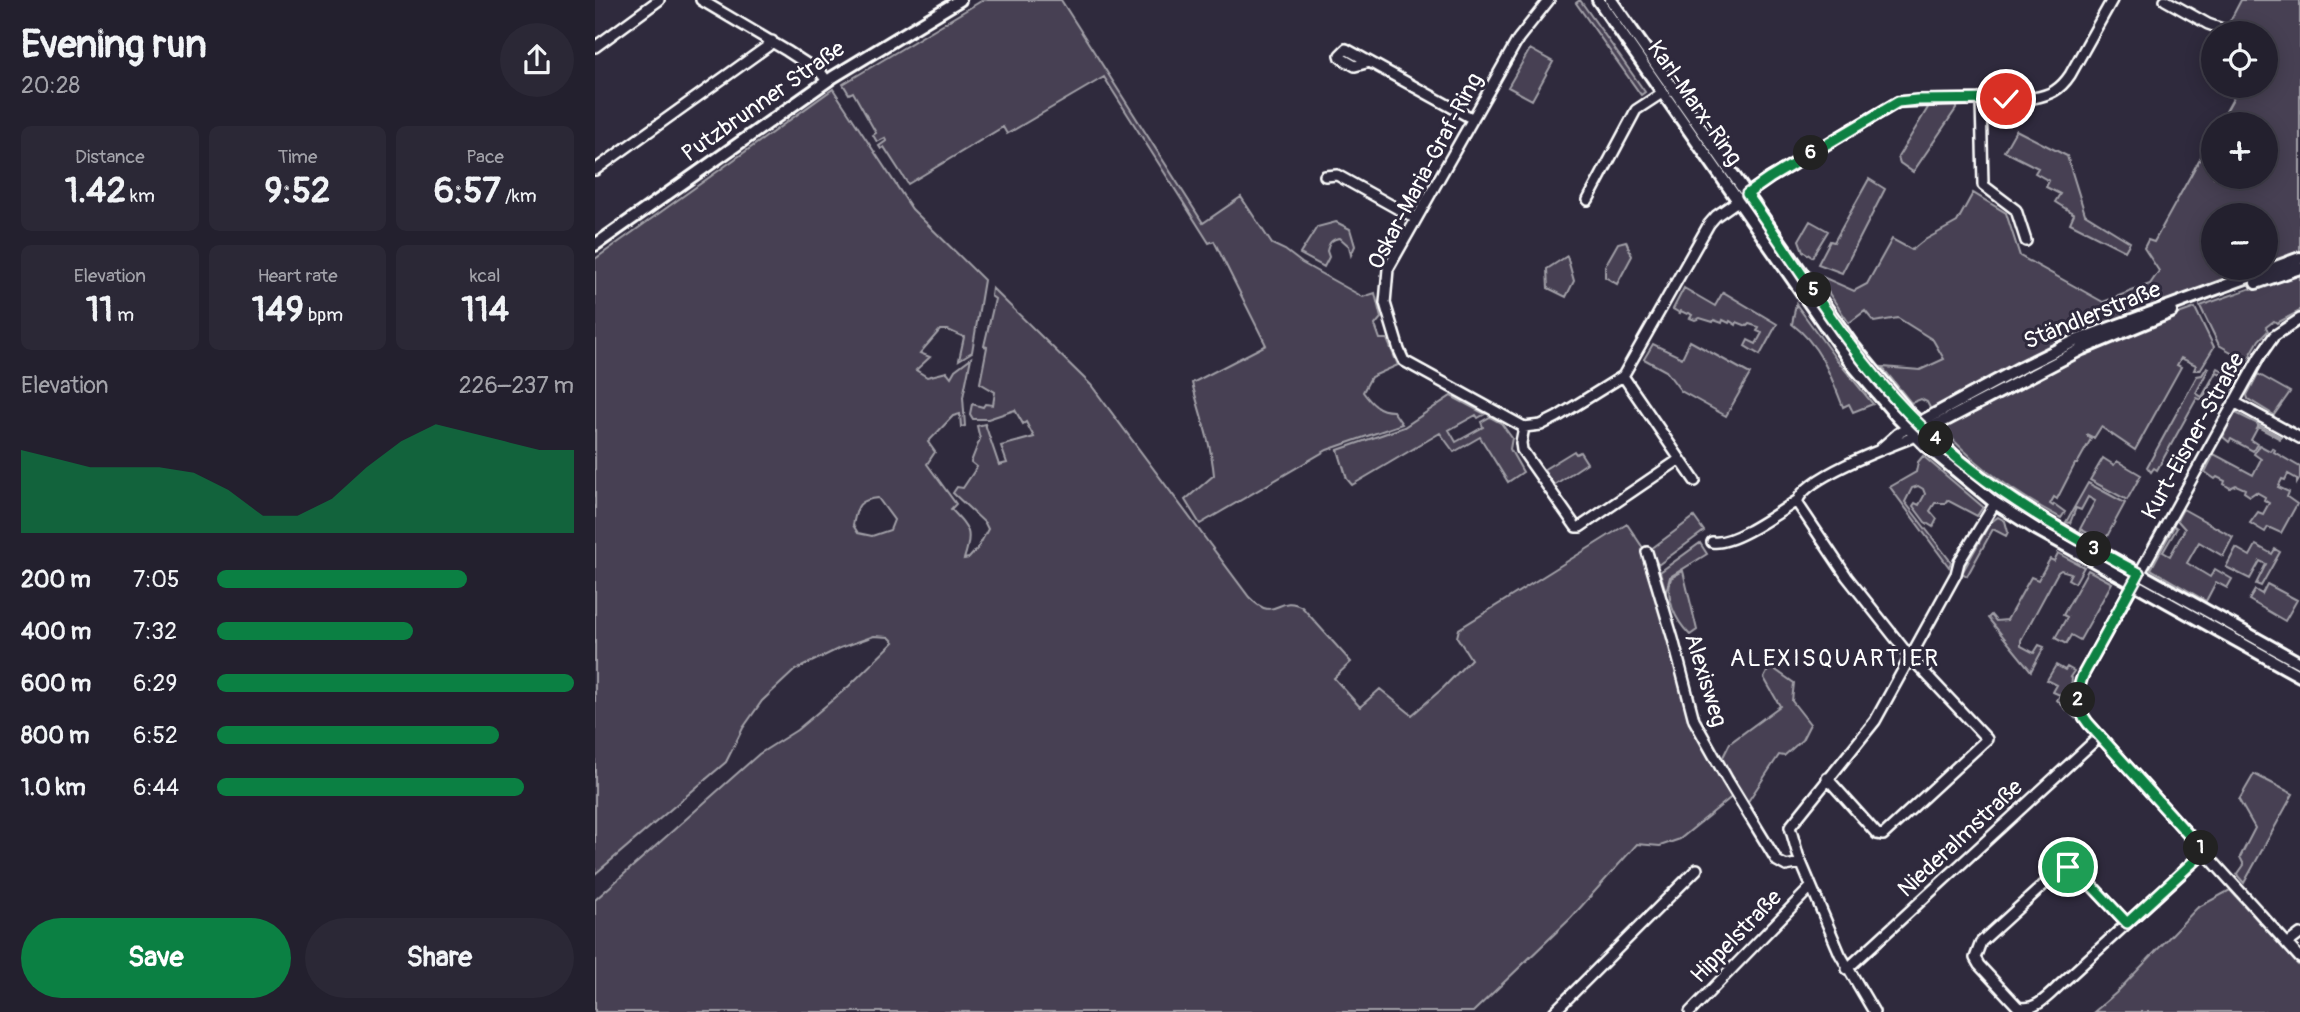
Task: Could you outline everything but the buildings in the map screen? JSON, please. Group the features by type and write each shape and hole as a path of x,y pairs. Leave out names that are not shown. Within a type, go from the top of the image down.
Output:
{"main road":[{"name":"Putzbrunner Straße","path":"595,245 827,81 960,0"},
{"name":"Karl-Marx-Ring","path":"1598,0 1662,93 1860,355 1917,429 1956,472 1995,503 2036,529 2300,663"},
{"name":"Karl-Marx-Ring","path":"1611,0 1742,197"},
{"name":"Ständlerstraße","path":"1917,429 2020,368 2075,341 2300,258"},
{"name":"Ständlerstraße","path":"1917,429 2106,338 2300,268"},
{"name":"Karl-Marx-Ring","path":"1917,429 2022,507 2300,676"}],"street":[{"path":"595,47 659,0"},
{"path":"701,0 772,41 821,73 827,81"},
{"name":"Oskar-Maria-Graf-Ring","path":"1524,427 1416,368 1401,356 1385,303 1385,284 1388,269 1518,39 1549,0"},
{"path":"1680,459 1580,527 1576,527 1522,450 1521,443 1524,427 1541,425 1623,376 1709,224 1742,197 1896,103 1917,100 2033,98 2056,91 2070,75 2112,0"},
{"path":"2165,0 2203,21"},
{"path":"595,170 772,41"},
{"path":"1370,62 1473,119"},
{"path":"1588,200 1636,110 1662,93"},
{"path":"1981,99 1983,185 2016,210 2026,241"},
{"path":"1325,176 1337,175 1416,219"},
{"name":"Kurt-Eisner-Straße","path":"2300,319 2281,330 2267,344 2136,578 2079,686 2077,698 2081,713 2099,736 2300,958"},
{"path":"1623,376 1695,481"},
{"path":"2234,402 2300,438"},
{"path":"1827,778 1879,835 1909,811 1987,738 1910,658 1847,577 1798,504 1801,493 1840,468 1876,453 1917,429"},
{"path":"1713,542 1720,544 1732,540 1798,500"},
{"path":"1869,1010 1847,969 1811,887 1790,827 1875,721 1956,574 1959,562 1995,503"},
{"name":"Alexisweg","path":"1647,552 1690,708 1705,740 1777,861 1786,866 1801,863"},
{"name":"Niederalmstraße","path":"1847,969 2099,736"},
{"path":"2127,923 2081,874 2068,867 2061,869 1981,942 1975,958 2014,1003 2030,1008 2052,992 2127,923 2204,852"},
{"path":"1554,1012 1697,869"},
{"name":"Hippelstraße","path":"1690,1012 1811,887"},
{"path":"2287,944 2300,934"}],"shaded area":[{"path":"983,0 1061,0 1203,223 1241,197 1272,244 1363,297 1375,293 1381,318 1375,325 1380,339 1387,339 1398,365 1371,377 1363,392 1375,406 1393,411 1402,424 1327,450 1200,524 1185,500 1214,475 1208,440 1192,383 1266,345 1214,241 1209,243 1104,77 1007,134 1003,127 908,184 884,147 881,149 879,146 886,141 885,138 877,142 873,135 876,133 853,92 849,94 843,84"},
{"path":"1580,0 1645,92 1641,95 1576,3"},
{"path":"2241,0 2300,0 2300,254 2278,262 2278,203 2201,203 2201,280 2228,280 2138,311 2066,341 1931,410 1927,402 1921,399 1911,403 1882,367 1920,370 1944,359 1933,340 1898,318 1874,322 1865,311 1849,323 1816,274 1854,291 1867,284 1892,239 1912,250 1957,222 1973,193 2006,213 2020,256 2103,302 2150,284 2159,271 2144,248 2148,240 2154,242 2201,157 2201,189 2278,189 2278,112 2226,112 2233,98 2278,98 2278,21 2230,21"},
{"path":"1530,49 1553,62 1532,100 1508,87"},
{"path":"833,89 912,209 984,280 972,352 959,360 964,337 948,330 940,330 920,353 930,357 916,370 927,377 947,372 951,377 955,370 971,358 963,397 965,426 961,427 960,414 953,416 928,442 935,452 927,464 956,504 951,509 968,531 964,559 969,558 978,548 988,529 953,493 957,487 963,488 977,467 971,462 980,439 977,426 985,424 999,465 1007,463 1001,446 1034,437 1015,410 988,419 973,419 970,414 972,404 983,407 985,404 993,405 995,392 980,383 987,347 984,346 995,299 991,296 992,288 1091,385 1249,597 1265,608 1271,609 1287,603 1302,607 1351,662 1334,678 1360,707 1380,689 1412,715 1471,659 1457,637 1459,629 1627,524 1645,551 1682,687 1734,795 1680,839 1660,846 1637,844 1571,918 1473,1012 595,1012 595,900 759,754 797,730 849,686 894,642 889,637 874,636 840,648 795,670 762,701 743,728 726,762 595,874 595,259","holes":["878,498 894,520 890,530 872,536 858,533 853,525 859,505"]},
{"path":"1929,106 1958,106 1913,172 1900,163 1898,157"},
{"path":"2016,130 2067,156 2085,214 2130,242 2125,251 2070,223 2074,214 2055,202 2060,194 2046,187 2049,181 2035,173 2038,168 2004,151"},
{"path":"1869,179 1885,189 1842,273 1818,264 1830,241 1834,242"},
{"path":"1810,221 1828,231 1812,257 1803,251 1799,240"},
{"path":"1336,222 1350,229 1355,246 1351,255 1349,246 1340,238 1334,239 1330,244 1327,251 1329,257 1324,267 1300,254 1317,227"},
{"path":"1626,241 1632,256 1617,284 1605,277 1605,266 1618,243"},
{"path":"1567,256 1574,281 1566,297 1548,288 1547,269"},
{"path":"2300,271 2300,311 2266,327 2268,331 2259,340 2247,361 2219,345 2200,306"},
{"path":"1684,288 1715,306 1723,292 1777,324 1760,355 1745,346 1748,340 1756,344 1762,333 1757,331 1759,327 1737,322 1736,325 1723,320 1722,323 1700,318 1695,320 1690,318 1692,315 1689,313 1680,313 1673,309"},
{"path":"1796,304 1873,404 1853,412 1849,404 1843,407 1817,351 1792,324"},
{"path":"2195,308 2214,347 2200,370 2194,370 2196,365 2181,358 2177,365 2181,367 2135,450 2101,427 2094,438 2086,434 2091,439 2057,499 2054,497 2050,504 2065,512 2061,518 1997,478 1942,428 2098,348"},
{"path":"1690,341 1750,374 1726,416 1681,391 1666,371 1644,359 1653,344 1682,358"},
{"path":"2207,367 2209,368 2196,393 2202,397 2218,368 2225,372 2223,375 2217,372 2202,400 2197,398 2157,470 2154,468 2151,472 2147,467 2197,376 2202,375"},
{"path":"2258,374 2290,392 2274,415 2248,399 2247,395"},
{"path":"1451,396 1485,414 1478,418 1476,415 1449,430 1456,442 1483,427 1481,422 1490,417 1501,423 1512,438 1510,449 1523,472 1508,482 1480,437 1454,452 1440,433 1352,485 1347,479 1338,450 1404,427"},
{"path":"2236,413 2258,424 2251,440 2257,444 2253,451 2223,437"},
{"path":"2259,425 2281,437 2280,439 2258,427"},
{"path":"2259,445 2270,451 2272,448 2274,452 2300,467 2297,483 2297,479 2288,474 2278,487 2289,492 2287,497 2297,504 2281,533 2268,527 2265,532 2250,523 2258,512 2263,514 2269,503 2264,500 2265,497 2256,492 2250,496 2244,492 2245,489 2236,485 2230,488 2224,484 2225,481 2217,477 2215,479 2205,472 2214,454 2253,475 2261,459 2254,454"},
{"path":"1574,451 1576,454 1580,452 1587,463 1554,485 1543,470"},
{"path":"1923,456 1983,507 1977,516 1947,500 1945,503 1935,503 1930,511 1937,519 1933,527 1925,522 1913,506 1915,503 1919,505 1925,494 1923,489 1918,486 1912,488 1905,502 1951,562 1949,567 1890,487 1916,472 1918,462"},
{"path":"2103,458 2114,465 2117,461 2141,475 2127,500 2090,480"},
{"path":"2088,483 2125,503 2104,542 2080,529 2095,501 2088,497 2081,510 2076,508 2070,523 2066,522"},
{"path":"2183,509 2233,537 2223,556 2199,542 2187,563 2210,577 2215,569 2232,579 2227,588 2216,582 2206,601 2151,569 2174,526 2177,528 2163,552 2170,556 2185,529 2177,520"},
{"path":"1694,517 1704,531 1658,565 1651,549"},
{"path":"1998,517 2005,521 2008,532 2006,536 1993,529 1967,576 1962,573 1990,523"},
{"path":"1700,543 1707,554 1670,577 1666,592 1660,572"},
{"path":"2256,545 2272,554 2275,549 2280,552 2261,586 2256,584 2266,564 2260,561 2250,579 2226,567 2236,548 2250,556"},
{"path":"2058,553 2084,567 2075,583 2068,579 2071,573 2061,570 2058,572 2021,640 2021,646 2034,653 2039,645 2044,647 2031,671 1988,618 1991,615 1996,621 2007,620 2031,577 2038,580 2050,559 2054,561"},
{"path":"2088,570 2112,583 2080,640 2071,635 2066,644 2055,638 2067,617 2063,615"},
{"path":"1683,571 1697,630 1690,635 1676,616 1669,593 1671,578"},
{"path":"2267,584 2297,600 2285,621 2249,600 2255,590 2262,594"},
{"path":"2056,665 2074,671 2070,677 2070,701 2076,719 2057,700 2060,695 2053,692 2057,685 2047,680"},
{"path":"1770,666 1794,683 1792,701 1810,724 1802,740 1784,756 1779,755 1747,803 1721,761 1730,743 1780,706 1764,678"},
{"path":"2254,774 2293,794 2244,883 2237,875 2244,865 2240,857 2255,828 2239,800"},
{"path":"2230,890 2300,967 2300,1012 2094,1012 2116,993 2197,908"}],"district":[{"name":"ALEXISQUARTIER","path":"1835,658"}],"route":[{"path":"2006,99 1898,102 1747,194 1874,374 1926,430 1991,486 2022,507 2139,573 2083,675 2078,703 2088,723 2204,852 2127,923 2081,874 2068,867"}]}
